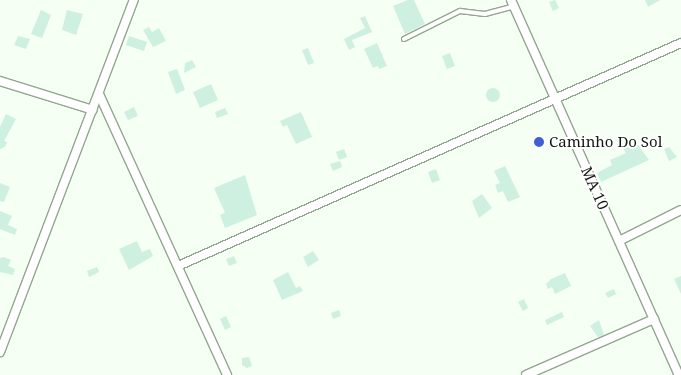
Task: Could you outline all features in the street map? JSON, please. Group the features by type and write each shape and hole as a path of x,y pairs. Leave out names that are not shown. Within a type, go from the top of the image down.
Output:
{"street":[{"path":"0,352 134,0"},
{"name":"MA 10","path":"513,3 679,375"},
{"path":"178,266 681,42"},
{"path":"0,81 92,110"},
{"path":"99,94 227,375"},
{"path":"619,241 681,210"},
{"path":"526,375 654,319"}],"lane":[{"path":"404,39 460,11 492,13 513,3"}],"building":[{"path":"408,0 414,0 425,24 405,34 393,6"},
{"path":"555,0 559,8 553,11 549,2"},
{"path":"645,0 660,0 648,7"},
{"path":"41,10 51,15 42,38 31,34"},
{"path":"67,10 83,14 76,35 62,30"},
{"path":"365,16 372,32 352,40 355,47 349,50 344,39 365,28 360,18"},
{"path":"149,27 152,32 159,28 166,41 153,47 143,30"},
{"path":"18,36 30,39 26,49 14,45"},
{"path":"129,36 147,42 144,51 126,45"},
{"path":"377,43 387,66 379,69 378,66 373,68 364,49"},
{"path":"308,48 314,63 308,65 302,50"},
{"path":"450,53 455,66 447,69 442,56"},
{"path":"192,60 196,67 184,73 185,63"},
{"path":"177,69 185,90 176,94 168,72"},
{"path":"211,84 218,100 200,108 193,92"},
{"path":"493,88 498,90 500,95 498,100 493,102 488,100 486,95 488,90"},
{"path":"134,107 138,116 128,120 124,112"},
{"path":"225,108 228,114 217,118 215,112"},
{"path":"301,112 312,137 296,144 287,125 283,127 280,121"},
{"path":"6,114 16,119 4,141 7,142 5,147 0,149 0,127"},
{"path":"626,142 628,146 636,142 649,160 601,182 597,173 612,165 610,160 626,153 621,145"},
{"path":"669,147 677,157 669,161 664,149"},
{"path":"344,149 347,157 339,160 336,152"},
{"path":"340,161 342,167 333,171 330,164"},
{"path":"505,166 520,197 508,202 503,191 498,193 495,185 500,183 494,171"},
{"path":"436,169 440,180 432,183 428,172"},
{"path":"245,175 257,215 225,228 220,215 225,213 214,188"},
{"path":"0,183 10,187 4,202 0,201"},
{"path":"482,194 492,208 479,218 472,201"},
{"path":"0,211 12,216 8,225 17,229 15,235 0,229"},
{"path":"137,241 142,252 150,249 153,256 129,270 119,249"},
{"path":"313,251 319,260 308,267 303,257"},
{"path":"234,256 237,263 229,266 226,259"},
{"path":"4,257 11,260 8,266 15,269 13,275 0,272 0,258"},
{"path":"97,267 99,272 89,277 87,271"},
{"path":"288,272 296,288 300,286 303,291 282,300 273,280"},
{"path":"565,273 571,286 555,294 552,287 548,289 546,284 551,279"},
{"path":"681,276 681,294 674,279"},
{"path":"614,289 616,294 608,298 605,293"},
{"path":"524,299 528,308 523,311 518,302"},
{"path":"339,310 341,316 333,319 331,313"},
{"path":"562,312 564,317 547,325 545,320"},
{"path":"226,316 231,327 225,330 220,319"},
{"path":"599,320 604,335 598,337 590,326"},
{"path":"249,357 252,366 247,368 242,365 242,358"}],"place":[{"name":"Caminho Do Sol","path":"539,142"}]}
